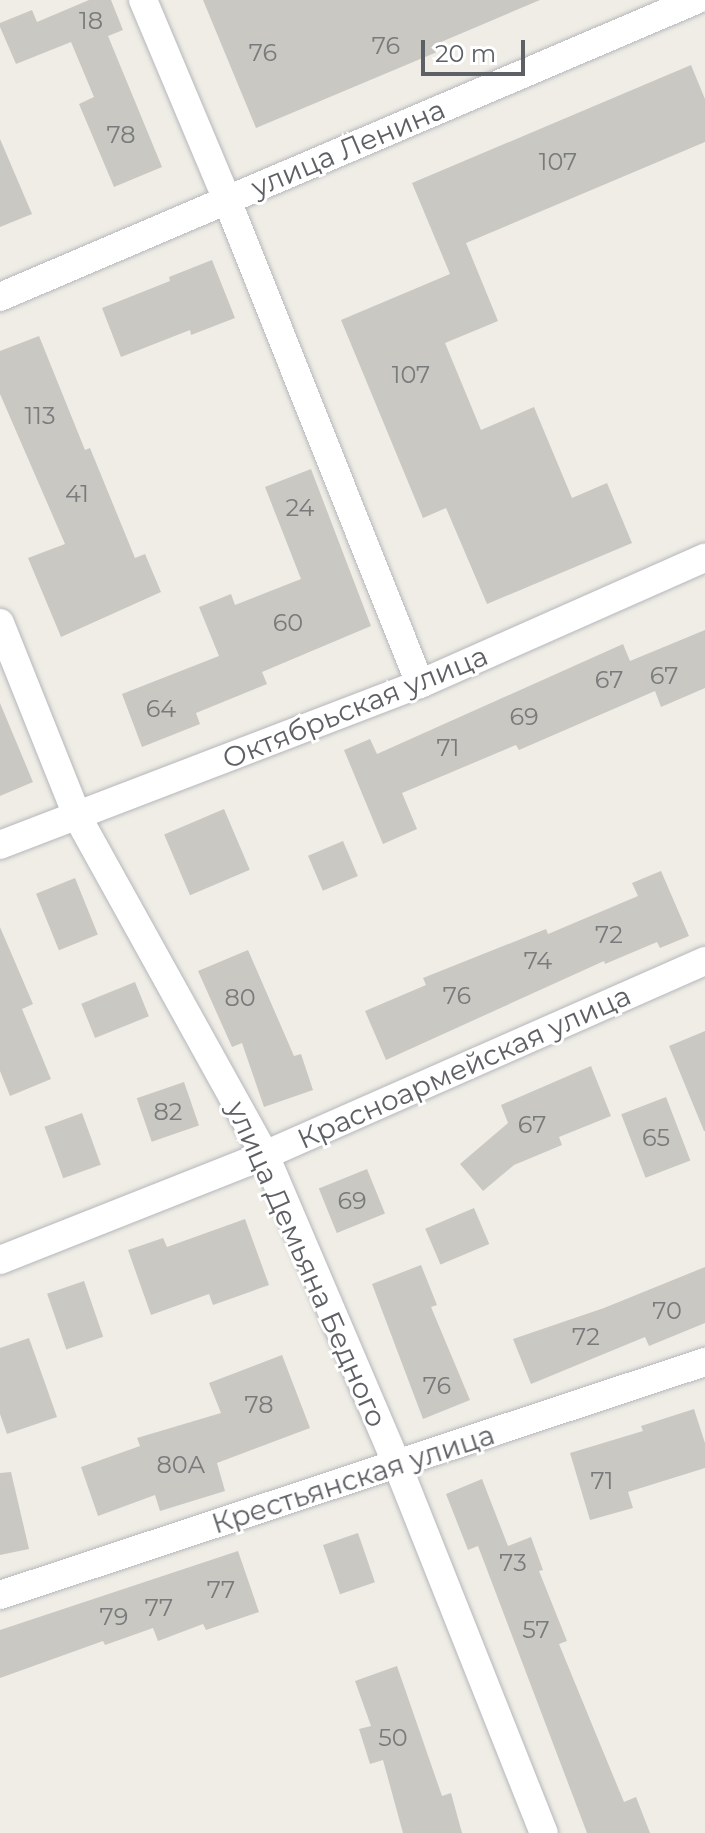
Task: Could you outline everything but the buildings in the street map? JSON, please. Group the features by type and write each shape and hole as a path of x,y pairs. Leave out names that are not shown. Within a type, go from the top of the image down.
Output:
{"street":[{"path":"143,0 227,200 420,684"},
{"name":"улица Ленина","path":"0,297 696,0"},
{"name":"Октябрьская улица","path":"0,845 420,684 705,558"},
{"name":"улица Демьяна Бедного","path":"0,623 77,816 265,1155 397,1464 544,1833"},
{"name":"Красноармейская улица","path":"0,1260 265,1155 705,961"},
{"name":"Крестьянская улица","path":"0,1595 705,1362"}]}
